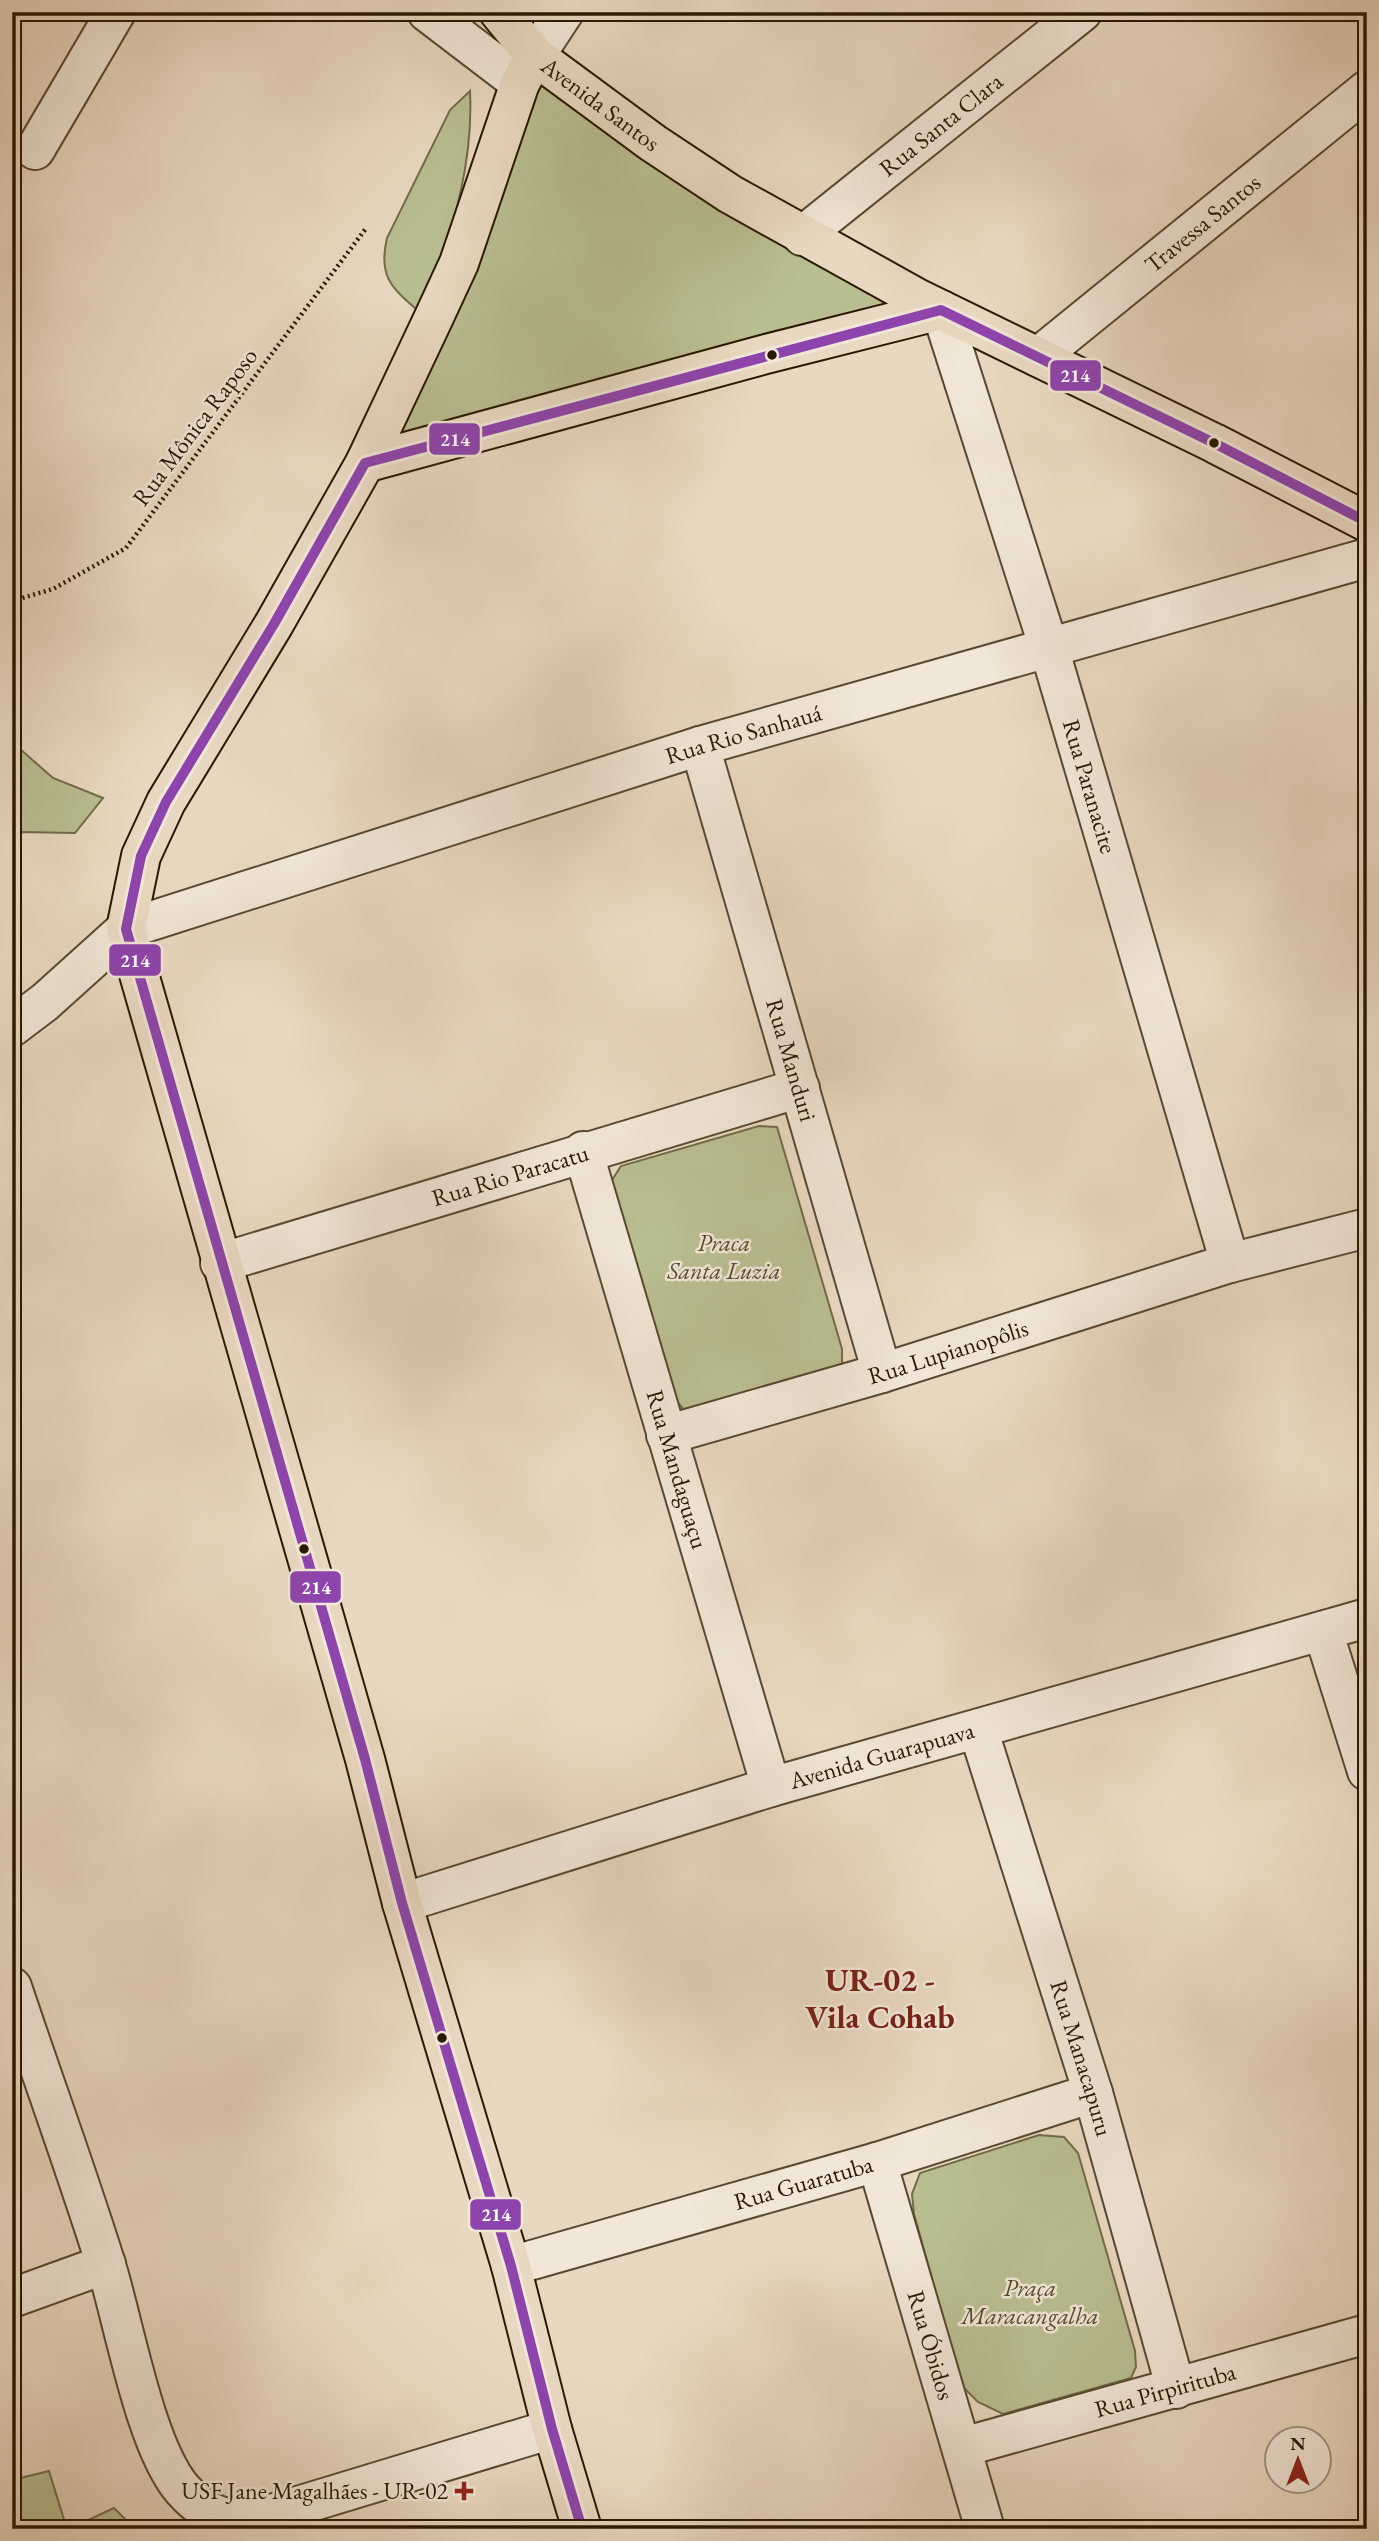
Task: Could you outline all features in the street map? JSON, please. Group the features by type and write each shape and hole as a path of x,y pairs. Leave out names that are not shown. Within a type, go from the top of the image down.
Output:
{"main road":[{"path":"499,12 527,70"},
{"name":"Avenida Santos","path":"126,929 141,856 166,802 274,624 365,463 459,262 527,70 664,150 730,194 802,236 941,310 1367,522"},
{"path":"365,463 766,354 941,310"},
{"path":"126,929 220,1264 365,1759 402,1903 511,2266 552,2429 582,2529"}],"street":[{"path":"35,150 116,12"},
{"path":"427,12 527,70 564,12"},
{"name":"Rua Santa Clara","path":"802,236 1082,12"},
{"name":"Travessa Santos","path":"1038,357 1367,90"},
{"name":"Rua Paranacite","path":"941,310 1049,648 1230,1263"},
{"name":"Rua Rio Sanhauá","path":"126,929 700,746 1367,558"},
{"name":"Rua Manduri","path":"700,746 882,1373"},
{"path":"12,1027 45,1002 126,929"},
{"name":"Rua Rio Paracatu","path":"220,1264 583,1151 800,1088"},
{"name":"Rua Mandaguaçu","path":"583,1151 771,1787"},
{"name":"Rua Lupianopôlis","path":"666,1435 882,1373 1230,1263 1367,1228"},
{"name":"Avenida Guarapuava","path":"402,1903 771,1787 1367,1618"},
{"path":"1322,1631 1367,1771"},
{"name":"Rua Manacapuru","path":"978,1730 1093,2093 1176,2389"},
{"path":"12,1987 106,2264 157,2443 181,2487 207,2512 235,2519 268,2515 552,2429"},
{"name":"Rua Guaratuba","path":"511,2266 877,2162 1093,2093"},
{"name":"Rua Óbidos","path":"877,2162 985,2529"},
{"path":"12,2298 106,2264"},
{"name":"Rua Pirpirituba","path":"963,2447 1367,2334"}],"path":[{"name":"Rua Mônica Raposo","path":"12,601 52,589 126,548 367,227"}],"green space":[{"path":"535,56 955,318 388,441"},
{"path":"470,91 464,178 424,316 391,283 384,264 387,238 450,110"},
{"path":"12,742 53,778 103,798 75,833 22,832 12,838"},
{"name":"Praca Santa Luzia","path":"759,1126 777,1127 842,1349 842,1365 686,1412 673,1397 613,1193 612,1180 621,1166"},
{"name":"Praça Maracangalha","path":"1039,2135 1064,2137 1078,2153 1135,2351 1136,2367 1131,2378 1003,2414 978,2402 962,2386 914,2214 912,2194 920,2173"},
{"path":"49,2471 67,2529 12,2529 12,2480"},
{"path":"114,2508 135,2529 69,2529"}],"transit line":[{"name":"214","path":"582,2529 552,2429 511,2266 402,1903 365,1759 126,929 141,856 166,802 274,624 365,463 941,310 1214,443 1367,522"}],"place":[{"name":"USF Jane Magalhães - UR-02","path":"464,2491"}],"district":[{"name":"UR-02 - Vila Cohab","path":"880,1998"}]}
